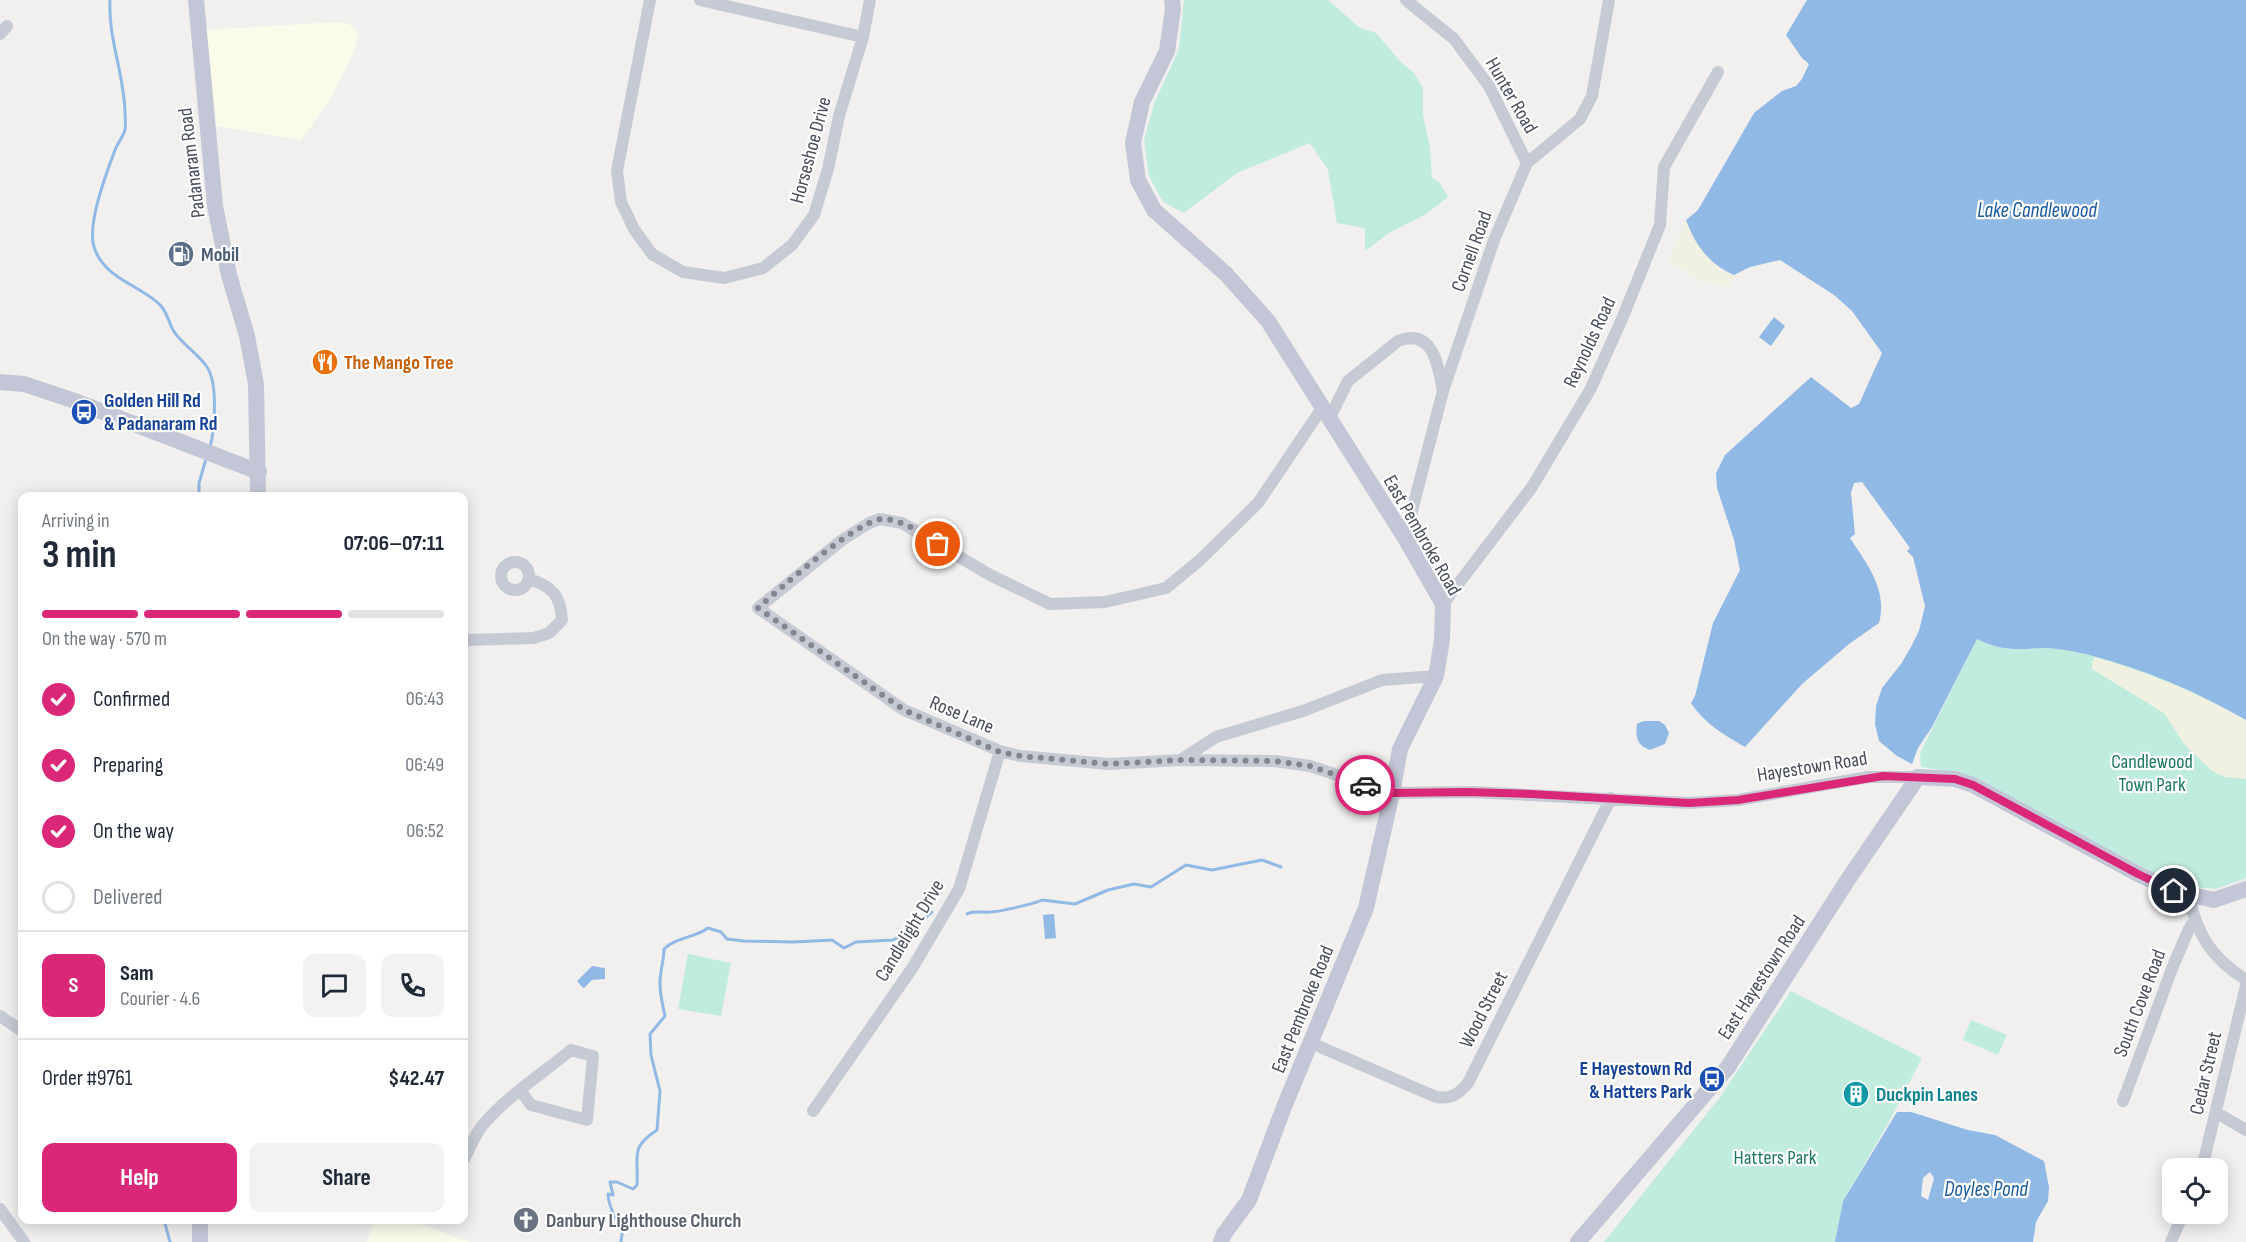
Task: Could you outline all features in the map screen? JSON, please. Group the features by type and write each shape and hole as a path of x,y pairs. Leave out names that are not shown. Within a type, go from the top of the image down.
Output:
{"street":[{"name":"Padanaram Road","path":"196,0 215,206 229,274 247,336 255,384 258,492"},
{"name":"Horseshoe Drive","path":"650,0 617,171 621,202 634,229 652,254 683,272 724,278 763,268 792,244 814,215 828,169 852,68 863,37 870,0"},
{"path":"700,0 863,37"},
{"name":"East Pembroke Road","path":"1172,0 1173,9 1167,51 1142,102 1133,143 1138,180 1154,210 1226,274 1268,321 1405,538 1443,604 1442,640 1436,676 1400,749 1366,908 1249,1200 1224,1234 1221,1242"},
{"name":"Hunter Road","path":"1406,0 1454,39 1489,86 1527,163"},
{"name":"Cornell Road","path":"1405,538 1443,391 1494,240 1527,163 1580,119 1592,96 1609,0"},
{"name":"Reynolds Road","path":"1443,604 1532,487 1590,390 1660,225 1664,167 1718,72"},
{"path":"1325,413 1348,381 1406,338 1418,340 1429,346 1433,352 1443,391"},
{"path":"0,382 24,384 72,400 259,472"},
{"name":"Rose Lane","path":"1325,413 1258,503 1200,560 1166,588 1105,602 1050,604 990,575 902,523 880,519 869,523 842,540 758,608 904,710 1000,752 1109,764 1181,760 1275,761 1310,766 1392,793"},
{"path":"468,640 534,638 549,633 562,620 562,605 555,594 543,583 529,579"},
{"path":"1181,760 1216,737 1303,711 1382,680 1436,676"},
{"name":"Candlelight Drive","path":"813,1111 913,967 958,889 1000,752"},
{"name":"Hayestown Road","path":"1392,793 1467,792 1689,803 1738,800 1868,777 1955,779 1973,785 2157,884 2188,895 2214,900 2246,890"},
{"name":"East Hayestown Road","path":"1578,1242 1728,1067 1847,881 1918,777"},
{"name":"Wood Street","path":"1311,1043 1436,1097 1448,1099 1459,1094 1468,1083 1611,798"},
{"path":"2188,895 2194,921 2206,946 2228,969 2246,980"},
{"name":"South Cove Road","path":"2123,1101 2173,966 2194,921"},
{"name":"Cedar Street","path":"2205,1158 2246,986"},
{"path":"0,1016 18,1029"},
{"path":"468,1151 481,1127 501,1106 520,1091 572,1050 593,1056 587,1120 531,1105 520,1091"},
{"path":"2217,1113 2246,1130"},
{"path":"0,1209 24,1242"},
{"path":"200,1224 200,1242"},
{"path":"2171,1242 2179,1224"}],"shaded area":[{"path":"337,22 349,24 359,33 353,54 328,103 301,140 216,126 205,30"},
{"path":"374,1224 421,1224 469,1242 367,1242"}],"green space":[{"path":"1184,0 1328,0 1360,28 1376,33 1400,61 1414,73 1423,88 1423,115 1430,148 1432,178 1439,182 1448,197 1425,215 1389,233 1365,251 1365,228 1337,223 1328,170 1310,143 1237,173 1184,213 1163,202 1149,176 1144,140 1154,104 1179,49"},
{"name":"Candlewood Town Park","path":"1977,639 2003,648 2055,649 2110,660 2170,682 2246,720 2246,878 2216,889 2181,886 1952,772 1921,767 1920,753"},
{"path":"688,954 731,963 721,1016 678,1009"},
{"name":"Hatters Park","path":"1791,991 1922,1058 1890,1120 1843,1201 1835,1242 1604,1242 1720,1097"},
{"path":"1971,1020 2007,1035 1998,1055 1963,1040"}],"sand":[{"path":"1686,220 1692,235 1719,269 1734,275 1730,287 1702,281 1669,261"},
{"path":"2095,657 2172,684 2246,720 2246,779 2225,777 2212,771 2185,745 2164,713 2092,669"}],"water":[{"name":"Lake Candlewood","path":"1807,0 2246,0 2246,720 2170,682 2130,667 2078,653 2044,648 2003,648 1977,639 1932,727 1918,748 1912,764 1897,756 1879,741 1875,724 1876,706 1882,688 1901,664 1919,631 1925,606 1913,557 1907,551 1910,548 1862,482 1854,483 1851,493 1855,534 1850,538 1869,568 1878,588 1881,599 1879,623 1849,644 1802,684 1745,747 1709,723 1691,703 1695,696 1713,623 1740,570 1734,540 1717,488 1716,473 1725,455 1811,377 1851,408 1859,404 1882,353 1852,311 1834,295 1780,260 1750,267 1734,275 1725,271 1704,253 1686,220 1698,210 1754,113 1782,91 1796,86 1802,79 1809,64 1786,35"},
{"path":"1774,317 1785,326 1771,346 1759,337"},
{"path":"1643,721 1659,721 1665,725 1669,733 1665,744 1650,750 1642,746 1638,740 1636,728 1637,724"},
{"path":"1054,914 1056,938 1045,939 1043,915"},
{"path":"592,966 605,968 605,979 592,980 584,988 577,981"},
{"name":"Doyles Pond","path":"1897,1112 1911,1112 1968,1130 1995,1135 2044,1161 2049,1187 2048,1201 2036,1222 2033,1242 1835,1242 1843,1201","holes":["1930,1172 1934,1178 1928,1200 1921,1196 1923,1178"]}],"waterway":[{"path":"110,0 111,28 124,98 125,128 98,199 93,226 94,247 105,266 161,306 176,335 207,367 214,395 210,447"},
{"path":"199,492 199,483 206,459"},
{"path":"967,914 1001,911 1042,900 1075,904 1108,890 1134,884 1151,887 1186,865 1212,870 1262,860 1281,867"},
{"path":"621,1242 623,1226 615,1219 608,1194 613,1195 610,1182 617,1182 633,1189 637,1185 639,1148 642,1142 657,1130 660,1091 651,1055 650,1034 665,1016 660,983 664,949 674,942 708,928 721,932 727,939 793,942 832,940 844,948 856,942 893,940 907,933 932,912"},
{"path":"165,1224 170,1242"}],"way so far":[{"path":"938,544 902,523 880,519 869,523 842,540 758,608 904,710 1000,752 1109,764 1181,760 1275,761 1310,766 1365,785"}],"place":[{"name":"Mobil","path":"181,254"},
{"name":"The Mango Tree","path":"325,362"},
{"name":"Golden Hill Rd & Padanaram Rd","path":"84,412"},
{"name":"E Hayestown Rd & Hatters Park","path":"1712,1079"},
{"name":"Duckpin Lanes","path":"1856,1094"},
{"name":"Danbury Lighthouse Church","path":"526,1220"}],"route":[{"path":"1365,785 1392,793 1531,794 1689,803 1738,800 1868,777 1955,779 1973,785 2174,891"}]}
